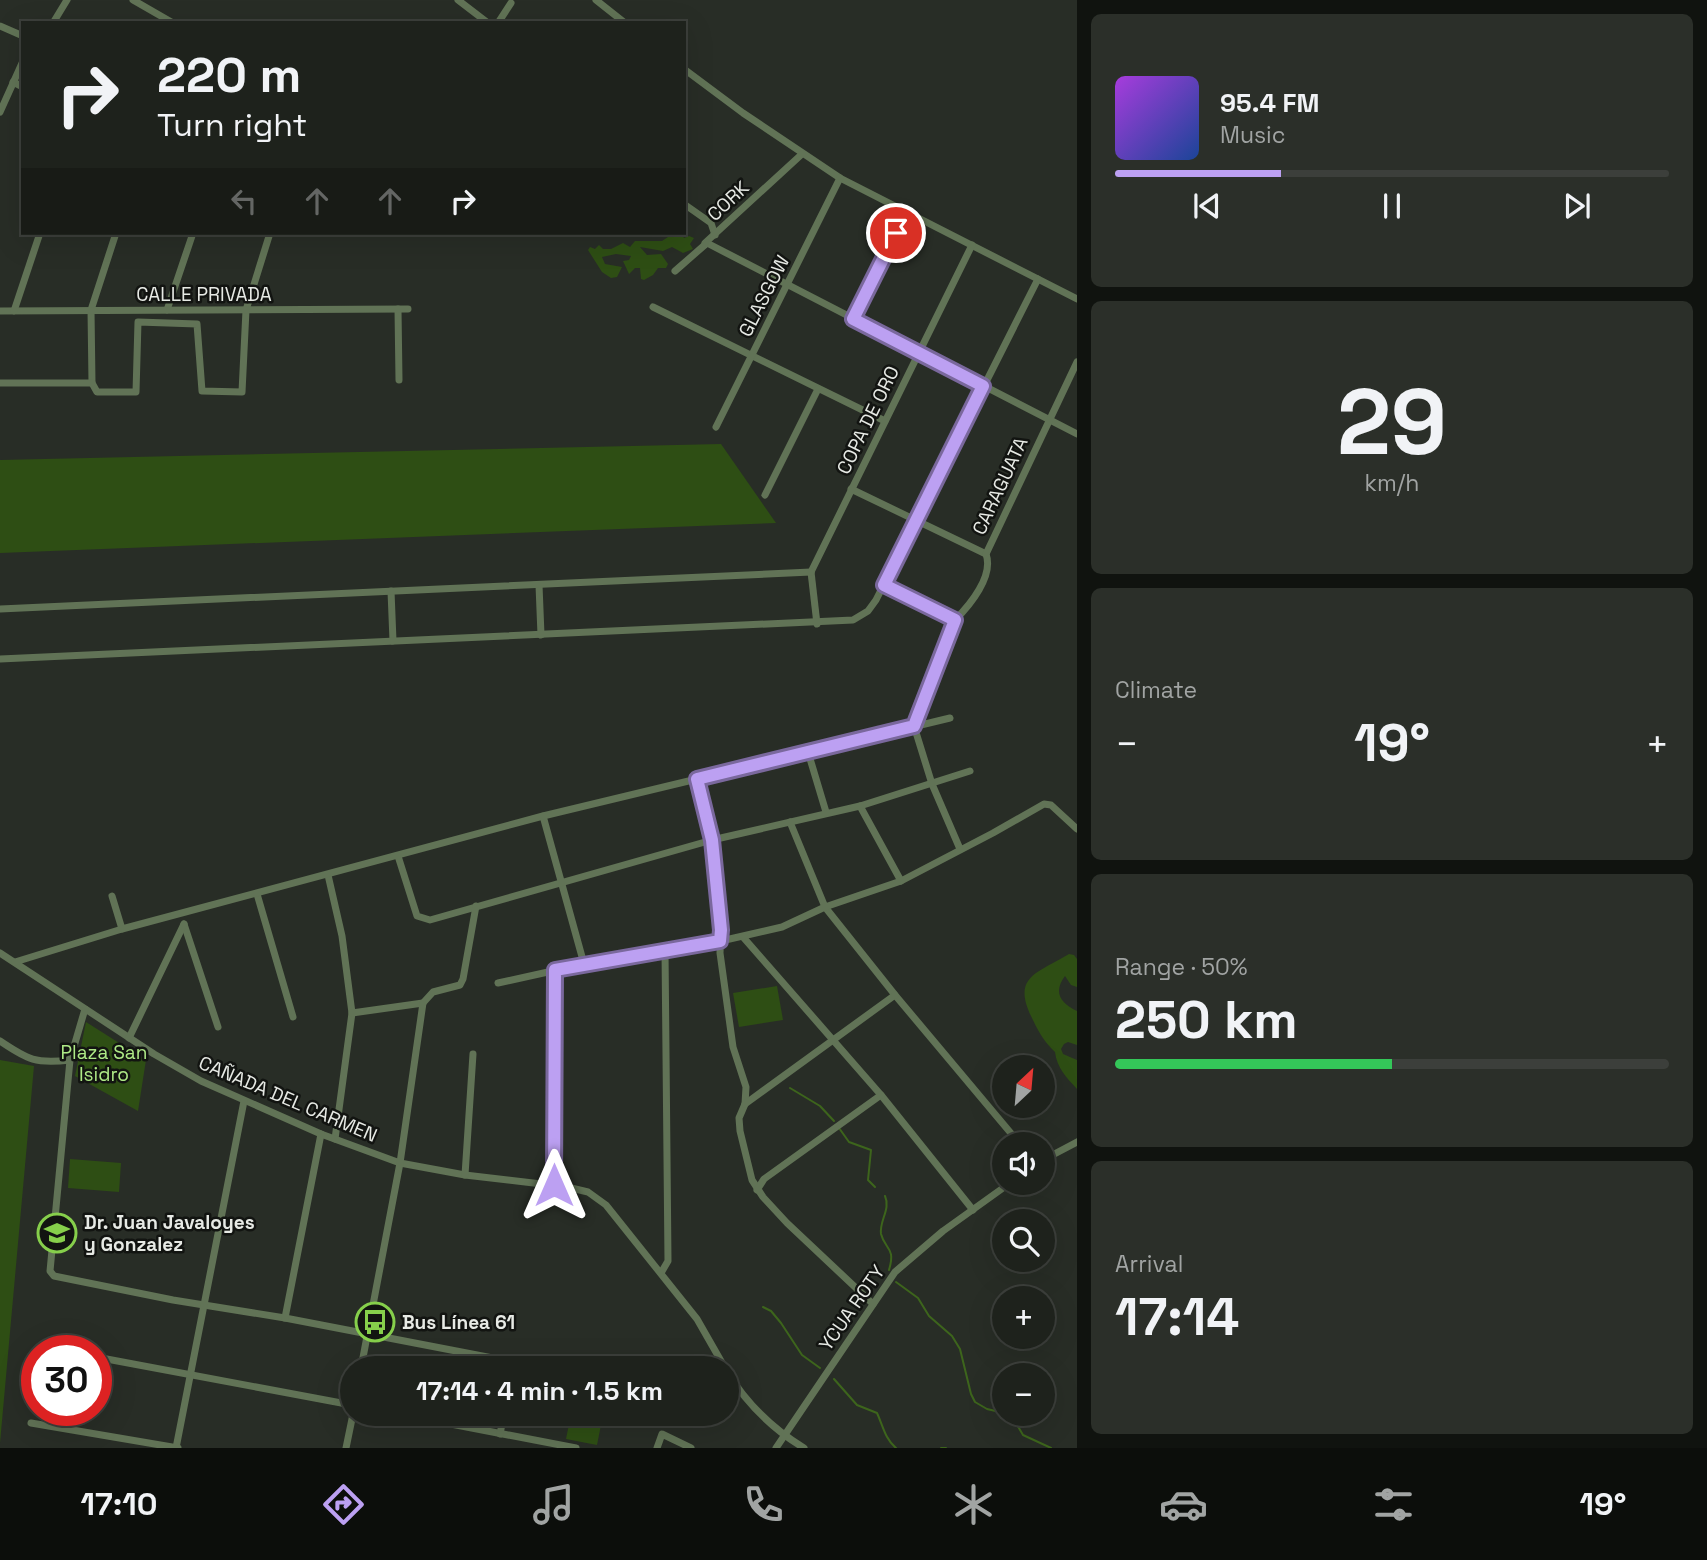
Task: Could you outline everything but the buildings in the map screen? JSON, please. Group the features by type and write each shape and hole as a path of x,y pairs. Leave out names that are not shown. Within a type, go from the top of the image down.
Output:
{"street":[{"path":"54,21 67,0"},
{"path":"133,0 170,21"},
{"path":"458,0 485,21"},
{"path":"596,0 622,21"},
{"path":"499,21 510,1"},
{"path":"0,26 21,35"},
{"path":"0,112 21,65"},
{"path":"686,70 840,178 1077,299"},
{"path":"13,82 21,86"},
{"name":"CORK","path":"787,285 707,243 674,271 803,154"},
{"name":"GLASGOW","path":"716,427 840,178"},
{"path":"686,205 711,223 715,235"},
{"path":"853,319 906,212"},
{"path":"14,311 39,235"},
{"path":"115,235 91,310 92,383 97,392 135,392 137,322 198,325 202,391 241,393 246,310 269,235"},
{"path":"167,310 192,235"},
{"name":"COPA DE ORO","path":"811,572 972,245"},
{"path":"0,659 817,624 853,620 861,617 876,600 1038,279"},
{"path":"787,285 1077,435"},
{"path":"653,307 885,421"},
{"path":"398,309 399,380"},
{"name":"CALLE PRIVADA","path":"0,311 408,309"},
{"name":"CARAGUATA","path":"914,726 955,620 981,584 987,571 986,554 1077,362"},
{"path":"0,383 92,383"},
{"path":"765,495 818,389"},
{"path":"851,489 986,554"},
{"path":"0,608 811,572 817,624"},
{"path":"539,585 541,635"},
{"path":"884,585 955,620"},
{"path":"391,591 393,641"},
{"path":"15,962 121,929 543,816 950,718"},
{"path":"914,726 932,784 960,849"},
{"path":"808,752 826,812"},
{"path":"398,856 417,916 430,920 712,840 860,806 970,771"},
{"path":"697,779 712,840 720,941 733,1047 746,1087 745,1104 739,1118 752,1181 757,1190 811,1248 873,1304"},
{"path":"498,983 584,964 743,937 782,927 825,907 901,881 1044,804 1051,805 1077,829"},
{"path":"860,806 901,881"},
{"path":"543,816 584,964"},
{"path":"790,822 825,907 1010,1132"},
{"path":"328,875 342,936 352,1013 335,1139"},
{"path":"257,894 293,1017"},
{"path":"112,896 121,929"},
{"path":"363,1356 400,1163 424,1003 433,992 460,985 464,979 476,906"},
{"path":"129,1038 184,924 186,913"},
{"path":"184,924 218,1027"},
{"path":"743,937 881,1095 973,1210"},
{"path":"661,1273 668,1261 665,950"},
{"name":"CAÑADA DEL CARMEN","path":"0,953 129,1038 201,1081 321,1134 400,1163 589,1192 602,1201 661,1273 697,1319 718,1356"},
{"path":"554,1185 555,970"},
{"path":"745,1104 895,995"},
{"path":"352,1013 424,1003"},
{"path":"85,1009 70,1060 52,1274 57,1278 482,1356"},
{"path":"0,1041 27,1058 38,1061 46,1063 70,1060"},
{"path":"466,1175 473,1054"},
{"path":"757,1190 764,1179 881,1095"},
{"path":"49,1426 177,1448 244,1101"},
{"path":"285,1318 321,1134"},
{"path":"1055,1154 1077,1142"},
{"name":"YCUA ROTY","path":"776,1448 895,1272 994,1195"},
{"path":"112,1360 340,1403"},
{"name":"CAÑADA DEL CARMEN","path":"739,1389 783,1435 804,1448"},
{"path":"346,1448 351,1426"},
{"path":"460,1426 576,1448"},
{"path":"500,1434 502,1426"},
{"path":"657,1448 662,1434 691,1448"}],"green space":[{"path":"671,235 694,238 690,244 693,249 683,253 672,247 663,251 640,247 647,255 661,254 668,264 666,268 658,268 644,280 641,279 640,268 635,268 629,274 623,261 629,260 631,256 616,254 602,257 605,264 622,267 617,277 611,278 602,272 588,250 599,245 603,249 611,249 623,243 630,247 635,241 662,241"},
{"path":"721,444 776,523 0,553 0,460"},
{"path":"1069,954 1077,959 1077,987 1071,985 1065,976 1059,992 1063,1001 1077,1011 1077,1045 1068,1042 1061,1049 1063,1054 1077,1060 1077,1089 1063,1072 1055,1052 1036,1026 1026,1003 1025,992 1031,977"},
{"path":"777,986 783,1020 739,1027 733,993"},
{"name":"Plaza San Isidro","path":"86,1022 146,1060 138,1111 75,1076"},
{"path":"0,1060 34,1066 0,1443"},
{"path":"70,1159 121,1163 119,1192 68,1188"},
{"path":"569,1426 601,1426 597,1445 566,1439"}],"waterway":[{"path":"790,1088 820,1106 834,1121"},
{"path":"839,1128 849,1142 871,1150 868,1180 875,1187"},
{"path":"885,1196 887,1206 881,1234 891,1253 889,1270"},
{"path":"896,1282 918,1298 929,1316 952,1336 960,1349 975,1402 992,1410"},
{"path":"763,1307 771,1311 781,1323 802,1355 820,1368"},
{"path":"834,1379 857,1405 877,1413 887,1436 896,1448"},
{"path":"1018,1426 1023,1435 1051,1448"},
{"path":"941,1448 946,1448"}],"place":[{"name":"Dr. Juan Javaloyes y Gonzalez","path":"57,1233"},
{"name":"Bus Línea 61","path":"375,1322"}],"route":[{"path":"554,1185 555,970 720,941 712,840 697,779 914,726 955,620 884,585 983,386 853,319 896,233"}]}
